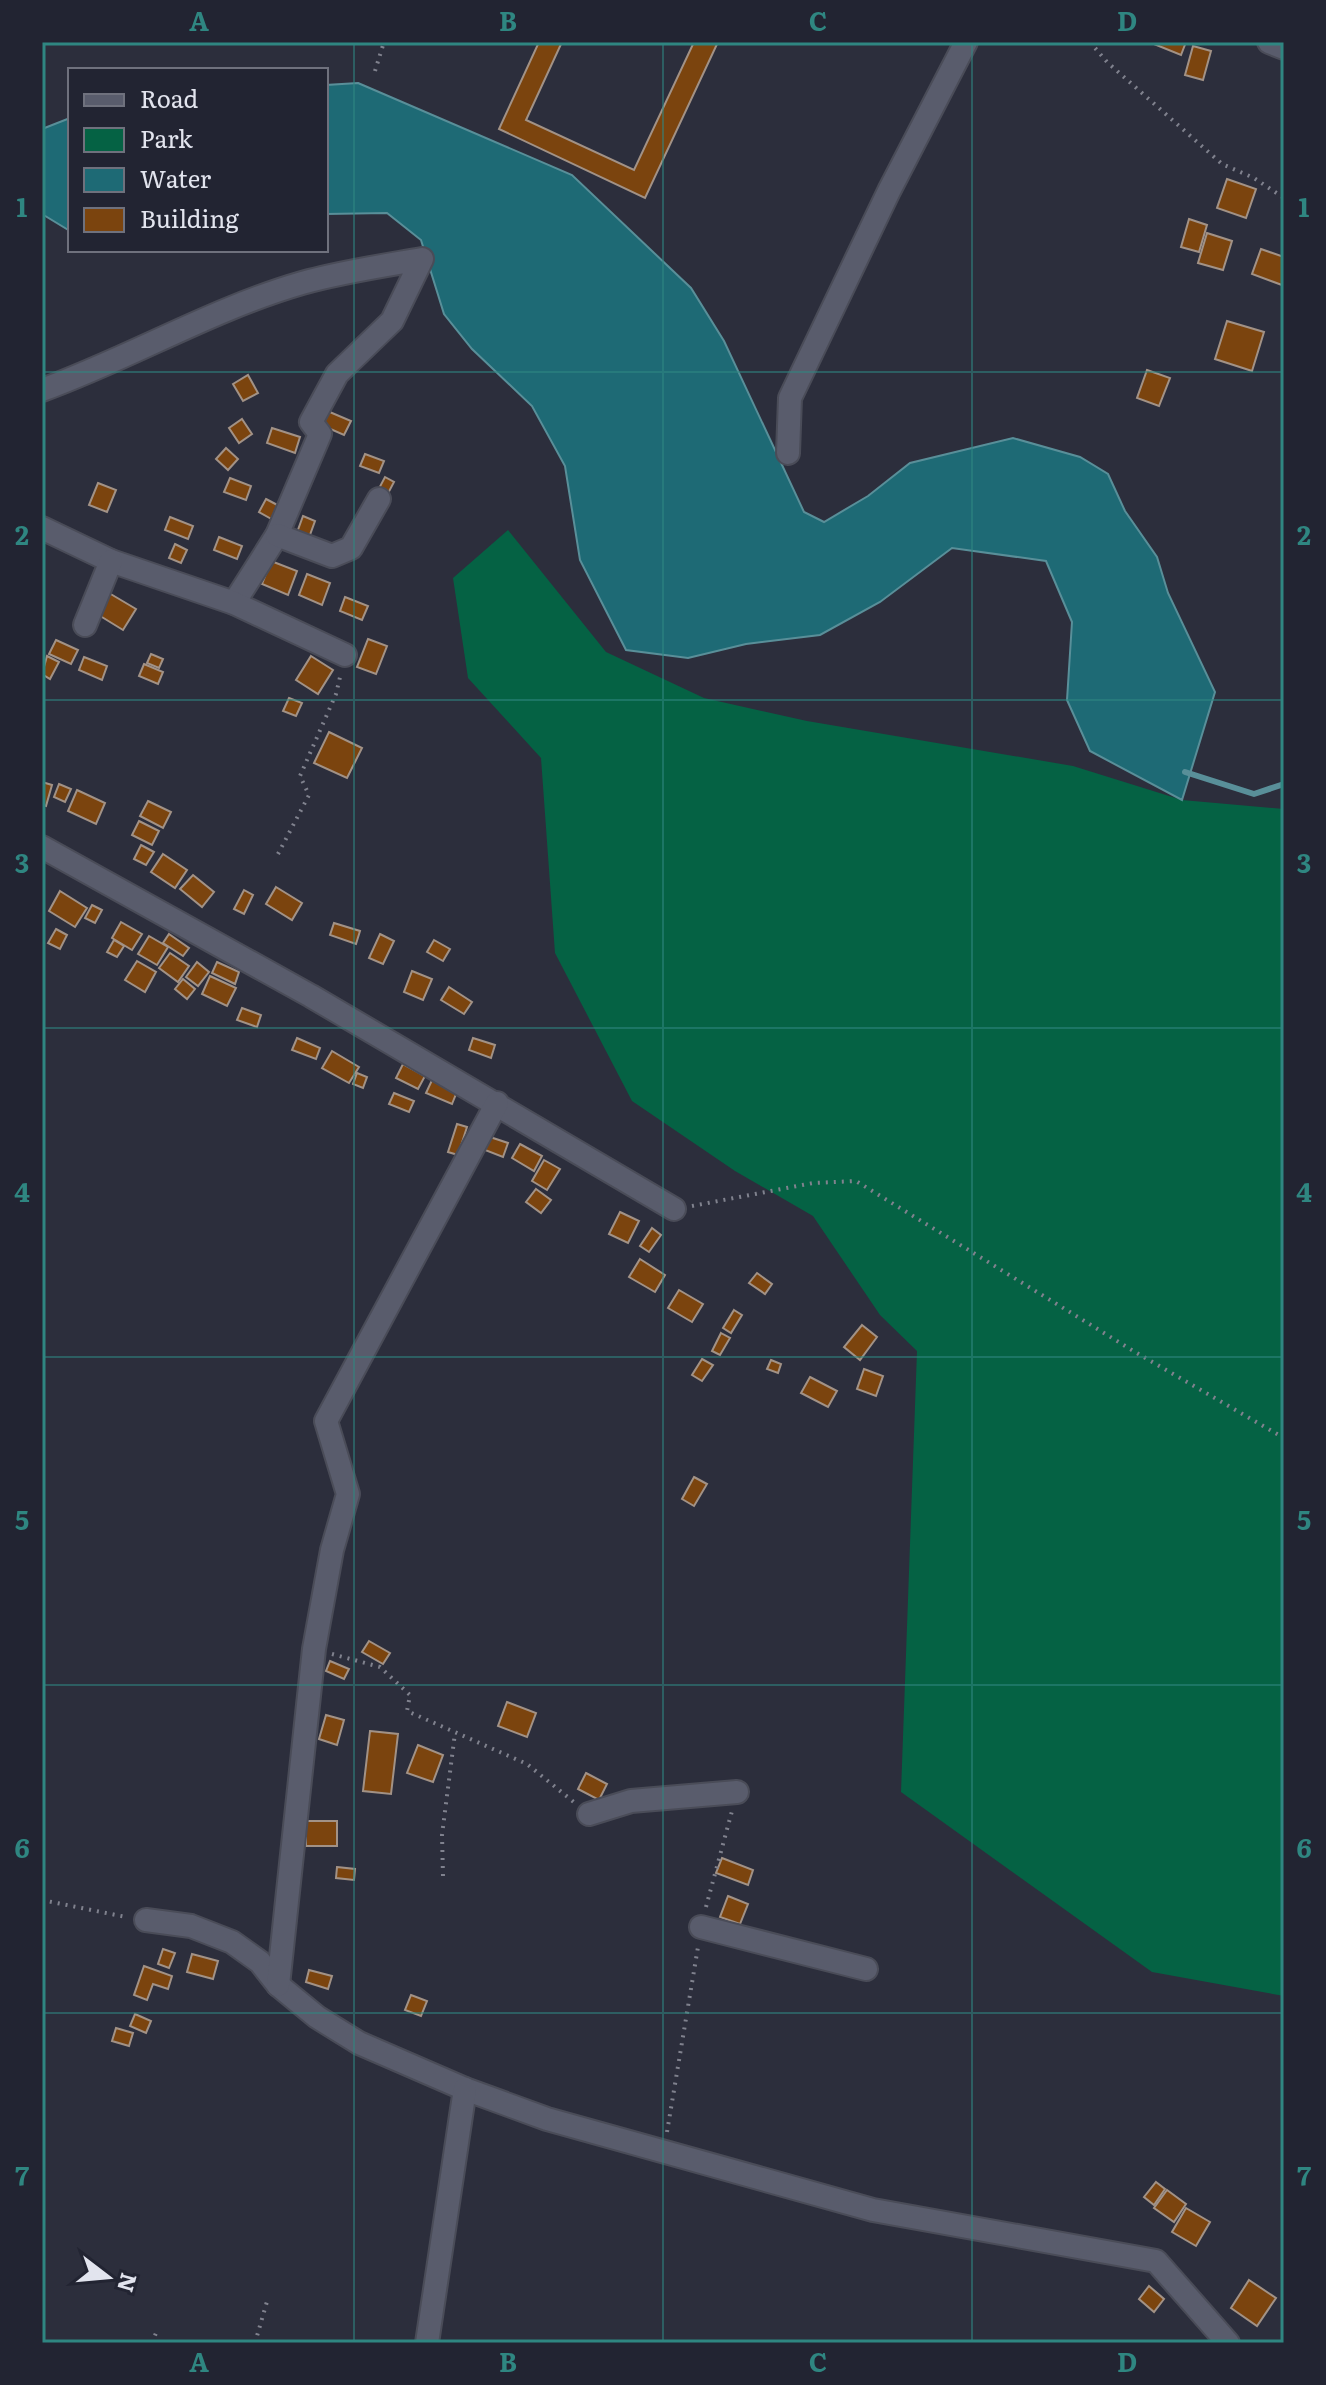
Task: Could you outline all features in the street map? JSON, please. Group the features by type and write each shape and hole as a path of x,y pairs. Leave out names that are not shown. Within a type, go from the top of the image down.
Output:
{"street":[{"path":"788,453 790,398 889,191 966,42"},
{"path":"1269,42 1284,48"},
{"path":"42,390 85,374 208,318 301,283 422,259 392,321 337,374 311,422 320,434 277,535 234,603"},
{"path":"277,535 332,556 351,548 379,499"},
{"path":"42,528 111,561 234,603 345,655"},
{"path":"85,625 111,561"},
{"path":"42,847 311,996 674,1209"},
{"path":"278,1985 314,1649 332,1550 348,1494 326,1421 497,1103"},
{"path":"589,1814 631,1801 737,1792"},
{"path":"146,1920 191,1926 232,1942 260,1962 278,1985 317,2017 359,2043 465,2089 547,2119 873,2210 1156,2261 1228,2343"},
{"path":"701,1927 866,1969"},
{"path":"427,2343 465,2089"}],"path":[{"path":"375,71 384,42"},
{"path":"1090,42 1107,62 1222,164 1254,178 1284,198"},
{"path":"278,854 309,795 300,776 336,694 345,655"},
{"path":"674,1209 813,1183 856,1181 1135,1352 1284,1438"},
{"path":"314,1649 380,1667 410,1695 407,1711 527,1764 589,1814"},
{"path":"443,1876 442,1835 455,1733"},
{"path":"664,2154 701,1927 737,1792"},
{"path":"42,1900 88,1912 146,1920"},
{"path":"255,2343 268,2298"},
{"path":"152,2343 156,2333"}],"green space":[{"path":"508,530 606,652 704,698 807,721 1073,766 1182,800 1284,809 1284,1996 1152,1972 901,1792 917,1351 880,1315 813,1216 735,1171 632,1101 555,953 541,758 468,678 453,578"}],"water":[{"path":"358,83 572,175 691,288 724,341 804,512 824,522 868,496 910,463 1013,438 1080,457 1108,474 1125,511 1157,557 1168,593 1215,692 1182,800 1090,751 1067,700 1072,622 1046,561 952,548 880,602 820,635 746,644 688,658 626,650 580,560 565,466 532,406 472,349 444,314 421,240 387,213 328,214 328,85"},
{"path":"68,119 68,230 42,214 42,129"}],"building":[{"path":"539,42 562,42 526,120 634,170 694,42 718,42 645,198 499,129"},
{"path":"1149,42 1186,42 1181,55"},
{"path":"1193,46 1211,51 1203,80 1185,75"},
{"path":"1227,179 1256,189 1246,218 1217,208"},
{"path":"1189,219 1207,225 1199,252 1181,247"},
{"path":"1207,233 1232,241 1223,270 1198,263"},
{"path":"1261,249 1284,257 1282,285 1252,274"},
{"path":"1227,321 1264,332 1252,371 1215,359"},
{"path":"1147,370 1170,378 1159,406 1137,398"},
{"path":"248,375 258,393 243,401 233,384"},
{"path":"325,410 351,421 344,435 319,424"},
{"path":"242,419 252,434 239,443 229,428"},
{"path":"272,428 300,437 295,453 267,443"},
{"path":"226,448 238,459 228,470 216,459"},
{"path":"365,454 384,461 379,473 360,466"},
{"path":"385,477 394,482 384,501 375,496"},
{"path":"230,478 251,486 246,500 224,492"},
{"path":"98,483 116,490 107,512 89,505"},
{"path":"266,499 283,508 275,521 259,512"},
{"path":"303,516 315,521 307,543 295,538"},
{"path":"170,517 193,526 188,539 165,530"},
{"path":"219,537 242,546 237,559 214,550"},
{"path":"175,544 187,550 181,563 169,558"},
{"path":"271,561 297,571 288,595 262,584"},
{"path":"307,574 330,583 322,605 299,595"},
{"path":"109,593 136,609 123,630 97,614"},
{"path":"345,597 368,606 362,620 340,611"},
{"path":"368,639 387,646 376,674 357,667"},
{"path":"56,640 78,650 71,664 49,654"},
{"path":"151,654 163,659 159,668 147,663"},
{"path":"47,656 59,662 50,679 42,674"},
{"path":"311,656 333,670 318,694 296,680"},
{"path":"84,657 107,666 102,680 79,670"},
{"path":"144,664 163,672 158,684 139,676"},
{"path":"289,698 302,703 296,716 283,711"},
{"path":"329,732 362,748 347,778 314,763"},
{"path":"42,782 52,785 46,806 42,805"},
{"path":"59,784 71,789 65,802 54,797"},
{"path":"77,790 105,803 96,824 68,811"},
{"path":"148,801 171,812 163,828 140,816"},
{"path":"139,821 159,831 152,845 132,835"},
{"path":"141,845 154,852 146,865 134,859"},
{"path":"163,854 187,870 175,888 151,872"},
{"path":"193,875 214,892 202,907 180,889"},
{"path":"276,887 302,903 292,920 266,904"},
{"path":"244,890 253,895 244,914 234,909"},
{"path":"60,891 87,908 75,927 49,911"},
{"path":"92,905 102,910 95,923 85,918"},
{"path":"121,922 142,934 132,950 112,938"},
{"path":"334,923 360,931 356,944 330,935"},
{"path":"56,929 67,935 60,949 48,943"},
{"path":"169,934 189,948 183,956 163,943"},
{"path":"380,934 394,941 383,964 369,958"},
{"path":"149,936 168,947 157,965 138,954"},
{"path":"114,940 124,946 117,957 107,952"},
{"path":"434,940 450,949 443,961 427,952"},
{"path":"170,953 189,966 178,982 159,968"},
{"path":"137,961 156,972 145,992 125,980"},
{"path":"197,962 209,972 198,986 186,977"},
{"path":"217,962 239,972 235,984 212,973"},
{"path":"412,971 432,979 423,1000 404,992"},
{"path":"210,976 236,988 227,1006 202,994"},
{"path":"183,979 195,989 187,999 175,989"},
{"path":"449,987 472,1002 464,1014 441,1000"},
{"path":"242,1008 261,1015 257,1027 237,1020"},
{"path":"297,1038 320,1048 316,1059 292,1050"},
{"path":"473,1038 495,1045 491,1058 469,1050"},
{"path":"332,1051 359,1067 349,1083 322,1068"},
{"path":"403,1064 425,1076 418,1089 396,1078"},
{"path":"357,1073 367,1077 363,1088 353,1084"},
{"path":"433,1078 458,1089 452,1104 426,1093"},
{"path":"394,1093 414,1101 409,1112 389,1104"},
{"path":"457,1124 467,1127 458,1155 448,1152"},
{"path":"490,1137 508,1143 503,1157 485,1150"},
{"path":"520,1144 542,1156 534,1171 512,1158"},
{"path":"544,1160 560,1169 547,1190 532,1181"},
{"path":"536,1189 551,1200 541,1213 526,1202"},
{"path":"620,1212 639,1221 628,1243 609,1234"},
{"path":"652,1228 661,1235 649,1252 640,1246"},
{"path":"640,1259 665,1275 655,1292 629,1277"},
{"path":"757,1273 772,1284 765,1294 749,1283"},
{"path":"679,1290 703,1304 692,1322 668,1308"},
{"path":"734,1310 742,1315 731,1333 723,1328"},
{"path":"862,1325 877,1337 860,1360 844,1347"},
{"path":"721,1333 730,1338 720,1355 712,1351"},
{"path":"702,1359 713,1365 702,1381 692,1375"},
{"path":"771,1360 781,1364 778,1373 767,1369"},
{"path":"864,1369 883,1376 876,1396 857,1389"},
{"path":"810,1377 837,1391 828,1407 801,1393"},
{"path":"694,1477 707,1484 694,1506 682,1499"},
{"path":"369,1641 390,1653 383,1664 362,1652"},
{"path":"330,1661 349,1669 344,1679 326,1671"},
{"path":"507,1702 536,1713 527,1737 498,1726"},
{"path":"326,1715 344,1720 337,1745 319,1739"},
{"path":"370,1731 398,1734 391,1794 363,1791"},
{"path":"418,1745 443,1755 433,1782 407,1773"},
{"path":"586,1773 607,1784 599,1800 578,1789"},
{"path":"306,1821 337,1821 337,1846 306,1846"},
{"path":"722,1858 753,1870 748,1885 716,1873"},
{"path":"337,1867 355,1869 354,1880 336,1878"},
{"path":"728,1896 748,1904 740,1924 720,1917"},
{"path":"163,1949 175,1953 169,1968 158,1964"},
{"path":"192,1954 218,1961 213,1979 187,1972"},
{"path":"144,1966 172,1976 168,1989 153,1984 147,2000 134,1995"},
{"path":"309,1970 332,1976 328,1989 306,1982"},
{"path":"411,1995 427,2001 421,2016 405,2010"},
{"path":"135,2014 151,2021 146,2033 130,2026"},
{"path":"116,2028 133,2033 129,2046 112,2041"},
{"path":"1156,2182 1165,2189 1154,2205 1144,2197"},
{"path":"1167,2190 1186,2204 1174,2222 1154,2208"},
{"path":"1186,2208 1210,2222 1196,2246 1172,2232"},
{"path":"1249,2280 1276,2298 1257,2326 1231,2308"},
{"path":"1149,2286 1164,2299 1154,2312 1139,2299"}],"waterway":[{"path":"1185,772 1254,794 1284,784"}]}
